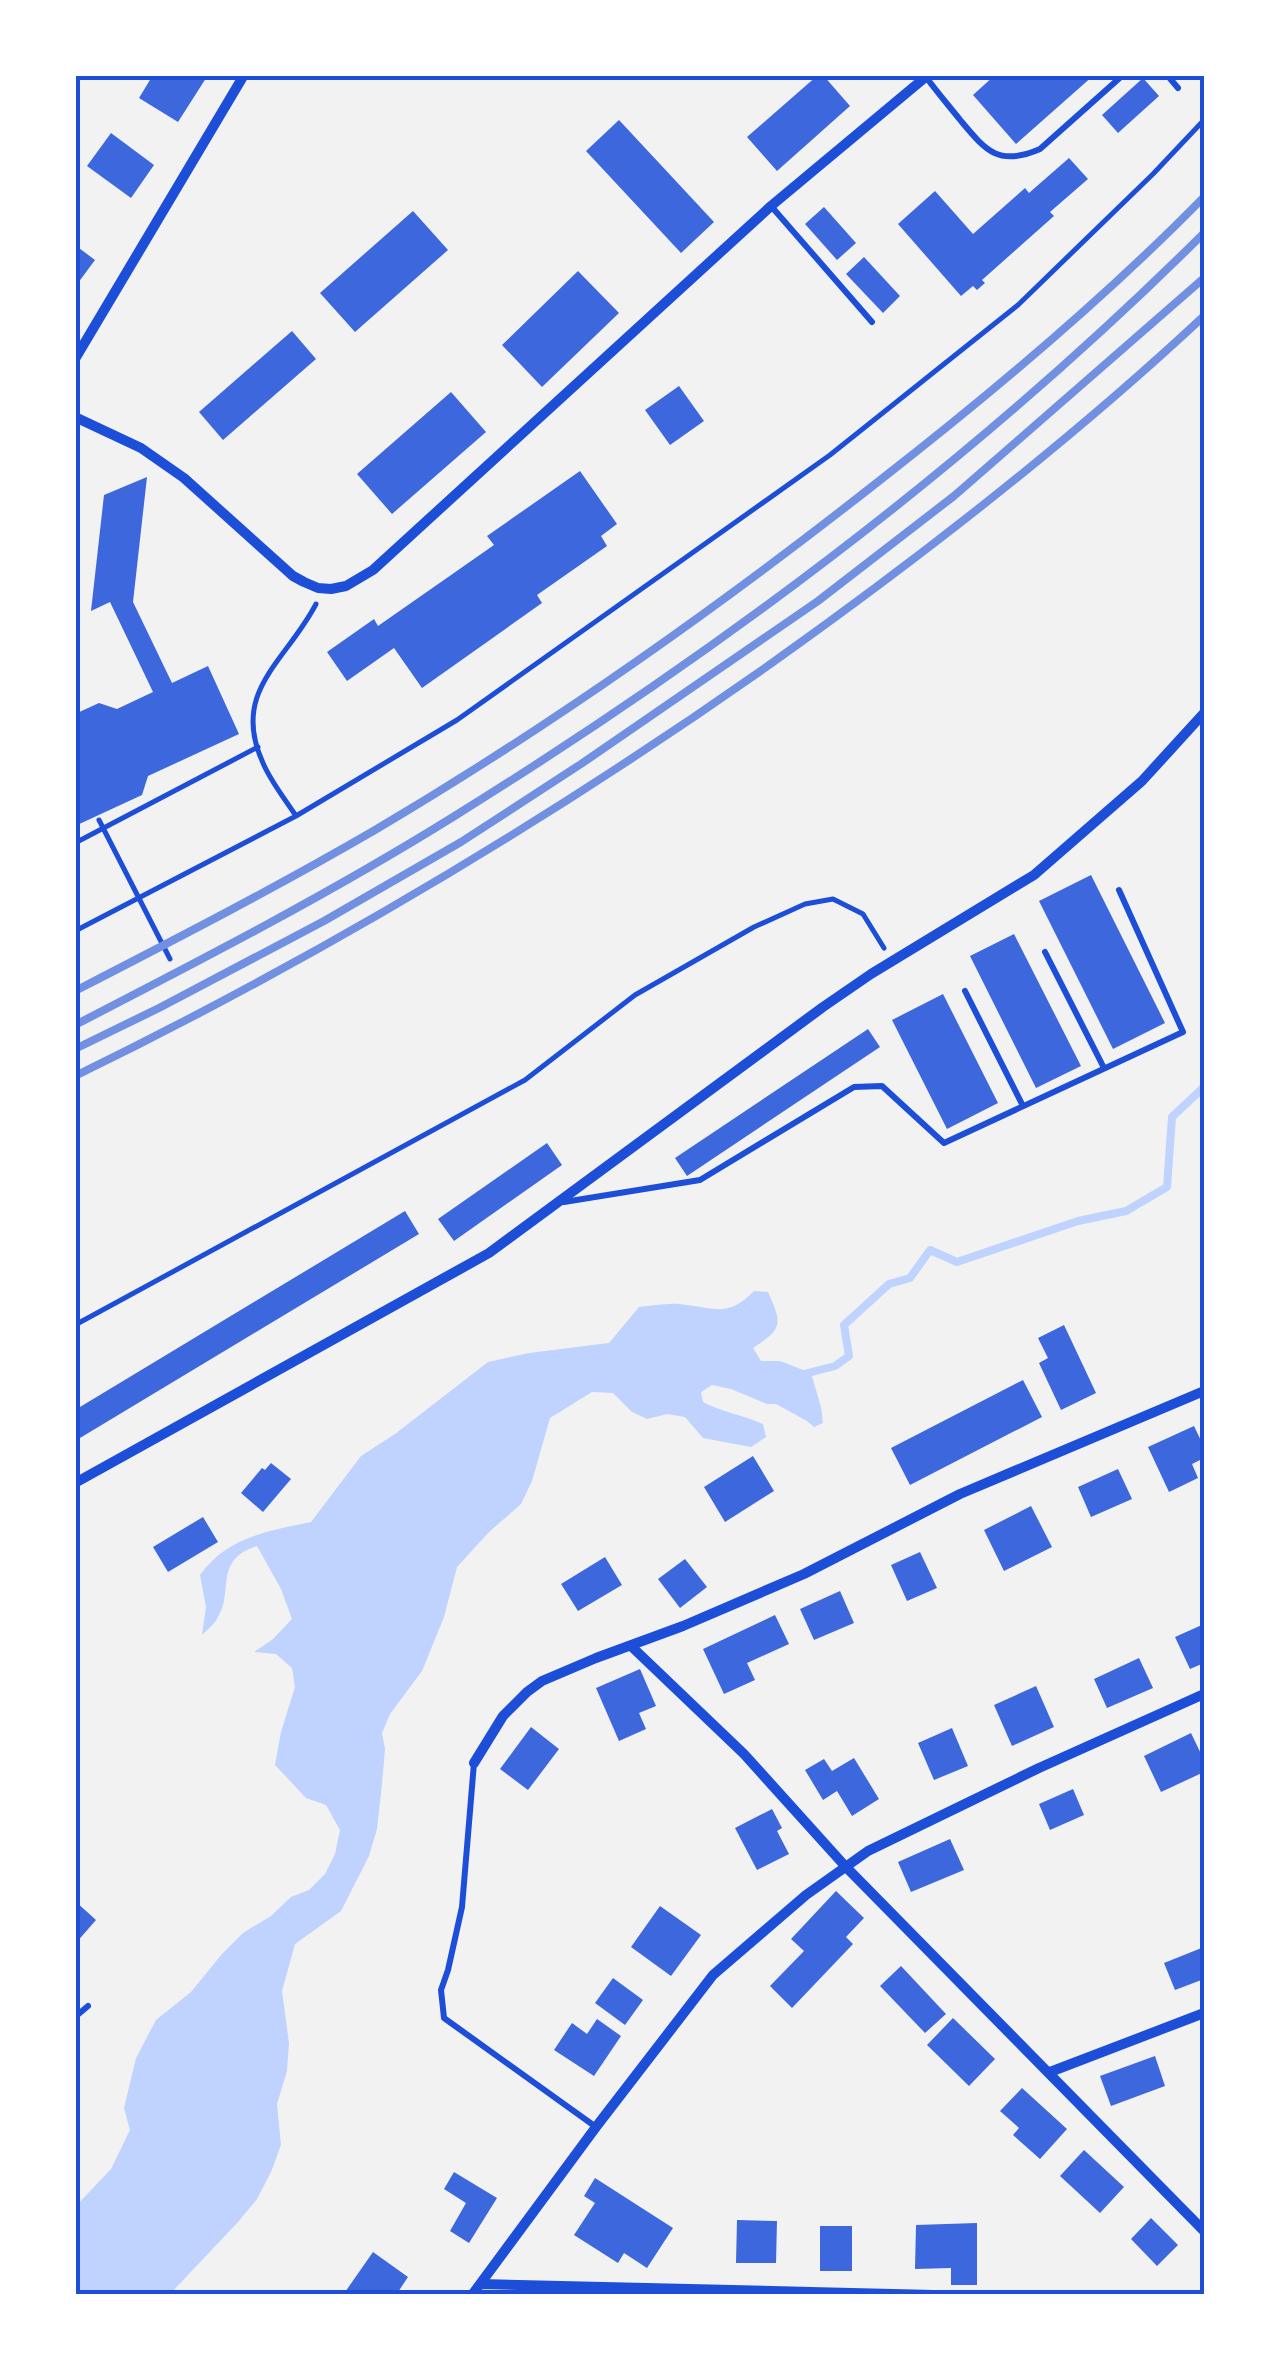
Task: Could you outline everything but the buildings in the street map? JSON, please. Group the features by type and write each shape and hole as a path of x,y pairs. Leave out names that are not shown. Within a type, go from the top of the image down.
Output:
{"street":[{"path":"75,359 244,75"},
{"path":"75,417 140,448 184,478 293,576 318,588 346,586 373,570 771,206 927,76"},
{"path":"75,1484 489,1252 822,1007 1034,875 1142,781 1204,713"},
{"path":"474,1763 503,1716 542,1680 804,1574 960,1494 1204,1391"},
{"path":"630,1646 744,1754 845,1866 1204,2231"},
{"path":"472,2295 714,1975 806,1895 868,1851 1204,1694"},
{"path":"1050,2072 1204,2012"},
{"path":"481,2284 934,2295"}],"lane":[{"path":"927,76 982,148 1008,156 1027,155 1040,149 1123,75"},
{"path":"1167,75 1178,88"},
{"path":"771,206 872,322"},
{"path":"559,1202 700,1180 854,1087 882,1086 944,1143 1183,1032 1119,890"},
{"path":"1045,952 1104,1068"},
{"path":"965,991 1023,1106"},
{"path":"474,1763 462,1907 441,1990 444,2018 596,2127"},
{"path":"75,2017 88,2006"}],"path":[{"path":"75,932 296,816 457,720 830,455 1018,304 1204,120"},
{"path":"296,816 262,763 251,721 254,701 306,625 325,588"},
{"path":"75,844 258,748"},
{"path":"99,820 170,959"},
{"path":"75,1325 526,1080 634,994 754,927 805,904 833,899 863,914 892,961"}],"water":[{"path":"754,1291 768,1292 777,1325 770,1336 753,1348 761,1361 780,1361 811,1373 823,1423 814,1427 776,1404 712,1385 701,1392 703,1402 763,1424 766,1437 751,1447 703,1438 685,1417 667,1414 647,1419 632,1412 613,1393 592,1392 550,1418 532,1481 521,1504 457,1567 444,1617 422,1671 390,1714 382,1733 382,1784 377,1829 369,1856 341,1911 295,1944 282,1991 289,2043 287,2071 277,2104 281,2145 257,2199 169,2295 75,2295 75,2207 111,2169 130,2130 124,2108 136,2058 156,2020 191,1992 243,1933 271,1916 291,1897 309,1890 325,1874 335,1854 340,1830 326,1805 306,1798 275,1765 295,1687 292,1668 276,1654 254,1652 292,1619 281,1589 257,1546 243,1552 230,1568 218,1617 202,1635 206,1607 200,1575 236,1544 311,1522 361,1456 488,1362 609,1343 639,1307 674,1304 727,1308"}],"waterway":[{"path":"804,1374 835,1366 849,1356 844,1325 889,1284 910,1278 930,1250 957,1262 1078,1221 1126,1211 1167,1187 1172,1117 1204,1087"}],"railway":[{"path":"75,991 375,830 633,664 819,528 963,414 1087,309 1204,197"},
{"path":"75,1025 266,925 407,845 652,687 750,618 938,472 1118,316 1204,233"},
{"path":"75,1049 324,921 461,842 581,764 818,601 954,496 1204,278"},
{"path":"75,1076 343,935 517,832 686,722 938,541 1100,409 1204,316"}]}
